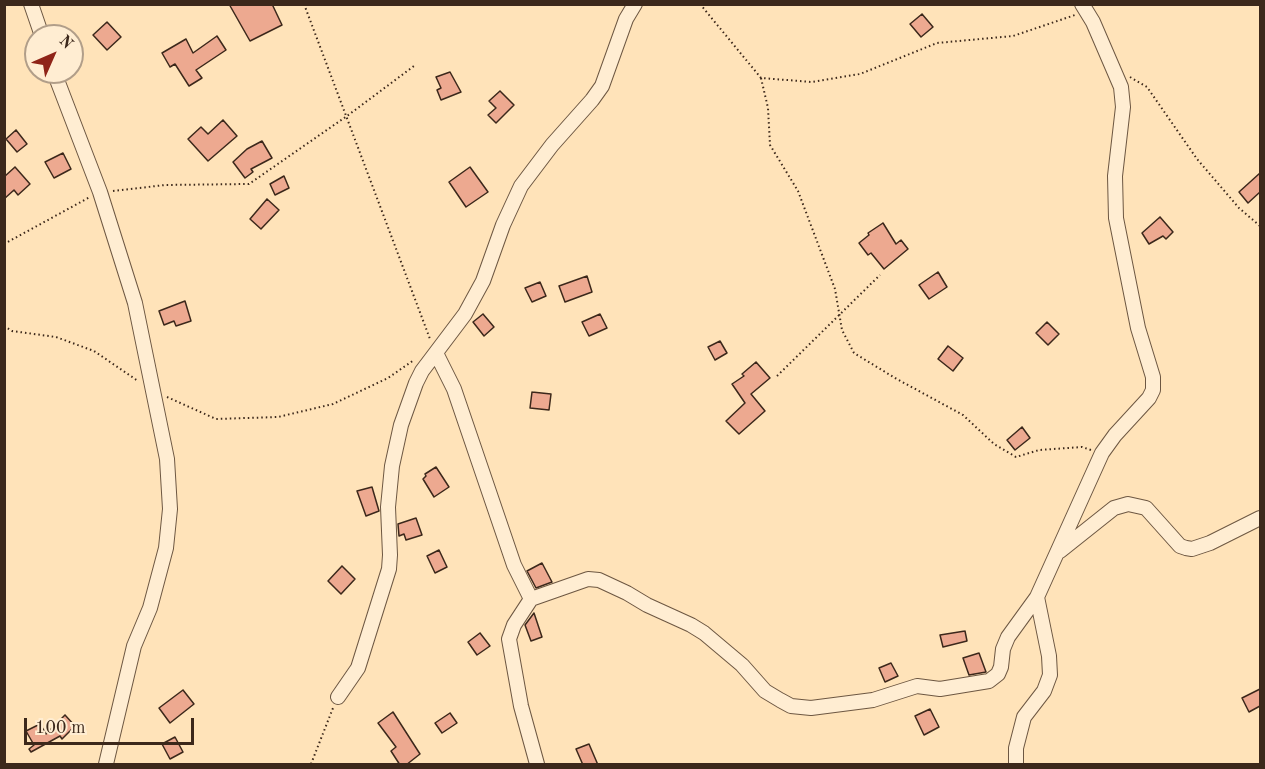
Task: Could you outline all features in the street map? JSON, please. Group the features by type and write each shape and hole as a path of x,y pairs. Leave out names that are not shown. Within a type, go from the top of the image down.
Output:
{"street":[{"path":"31,4 38,24"},
{"path":"338,697 358,668 389,569 388,507 392,466 401,425 416,383 465,314 483,281 503,225 521,186 602,86 626,19 635,4"},
{"path":"537,765 521,706 509,639 531,598 588,579 599,580 627,593 704,633 742,665 765,691 791,706 811,708 873,700 917,686 940,689 989,681 998,674 1008,637 1037,597 1102,453 1115,435 1149,398 1153,390 1153,377 1138,328 1116,218 1115,176 1123,107 1121,87 1106,49 1084,8"},
{"path":"59,84 100,192 135,303 167,459 170,509 166,548 150,608 134,646 106,765"},
{"path":"436,353 454,389 514,565 531,598"},
{"path":"1058,552 1114,508 1128,504 1146,508 1180,546 1192,549 1210,543 1260,518"},
{"path":"1016,765 1016,748 1024,717 1044,691 1050,675 1049,656 1037,597"}],"path":[{"path":"304,4 436,353"},
{"path":"700,4 761,78 768,108 770,146 798,191 835,289 842,330 854,352 895,378 963,415 994,444 1016,457 1039,450 1082,447 1102,453"},
{"path":"761,78 812,82 860,74 937,44 1013,36 1084,8"},
{"path":"4,244 100,192 165,185 249,184 414,66"},
{"path":"1130,76 1147,87 1197,159 1239,208 1260,226"},
{"path":"777,376 880,275"},
{"path":"4,326 12,331 56,337 94,351 153,391 216,418 278,417 333,404 388,378 415,359"},
{"path":"311,765 338,697"}],"building":[{"path":"229,4 272,4 282,25 250,41"},
{"path":"922,14 933,27 921,37 910,24"},
{"path":"107,22 121,37 107,50 93,35"},
{"path":"217,36 226,50 196,70 202,78 189,86 175,64 170,67 162,53 186,39 193,53"},
{"path":"450,72 461,92 441,100 437,90 441,88 436,77"},
{"path":"500,91 514,105 496,123 488,115 496,108 489,101"},
{"path":"223,120 237,136 208,161 188,139 201,127 208,134"},
{"path":"16,130 27,144 17,152 6,139"},
{"path":"262,141 272,158 251,169 253,172 245,178 233,162 247,149"},
{"path":"63,153 71,169 54,178 45,162"},
{"path":"15,167 30,184 18,195 14,190 4,199 4,177"},
{"path":"470,167 488,192 466,207 449,182"},
{"path":"1260,173 1260,192 1248,203 1239,192"},
{"path":"284,176 289,188 275,195 270,184"},
{"path":"267,199 279,210 261,229 250,219"},
{"path":"1160,217 1173,232 1166,239 1163,236 1149,244 1142,233"},
{"path":"883,223 896,244 901,240 908,249 884,269 871,253 868,255 859,243 869,235 868,233"},
{"path":"938,272 947,287 929,299 919,285"},
{"path":"587,276 592,292 565,302 559,286"},
{"path":"540,282 546,296 532,302 525,288"},
{"path":"185,301 191,321 176,326 174,321 164,325 159,311"},
{"path":"483,314 494,327 484,336 473,322"},
{"path":"600,314 607,328 589,336 582,322"},
{"path":"1047,322 1059,334 1048,345 1036,333"},
{"path":"720,341 727,353 715,360 708,347"},
{"path":"948,346 963,358 953,371 938,359"},
{"path":"756,362 770,378 751,394 765,411 739,434 726,421 745,403 732,384 744,376 742,374"},
{"path":"532,392 551,394 549,410 530,408"},
{"path":"1022,427 1030,438 1015,450 1007,440"},
{"path":"436,467 449,487 434,497 423,479 425,474"},
{"path":"372,487 379,511 366,516 357,491"},
{"path":"416,518 422,535 406,540 404,534 399,536 398,524"},
{"path":"439,550 447,567 435,573 427,556"},
{"path":"542,563 552,582 536,588 527,571"},
{"path":"342,566 355,579 341,594 328,581"},
{"path":"534,613 542,637 531,641 525,625"},
{"path":"965,631 967,641 943,647 940,635"},
{"path":"480,633 490,646 477,655 468,642"},
{"path":"979,653 986,672 969,675 963,658"},
{"path":"891,663 898,676 885,682 879,668"},
{"path":"1260,689 1260,706 1249,712 1242,698"},
{"path":"183,690 194,704 170,723 159,708"},
{"path":"930,709 939,727 924,735 915,716"},
{"path":"393,712 420,754 406,765 400,765 391,751 396,747 378,723"},
{"path":"450,713 457,723 442,733 435,723"},
{"path":"65,715 75,726 62,739 60,736 31,752 29,749 34,745 26,731 40,724 46,734"},
{"path":"175,737 183,752 170,759 162,744"},
{"path":"589,744 598,765 583,765 576,749"}]}
